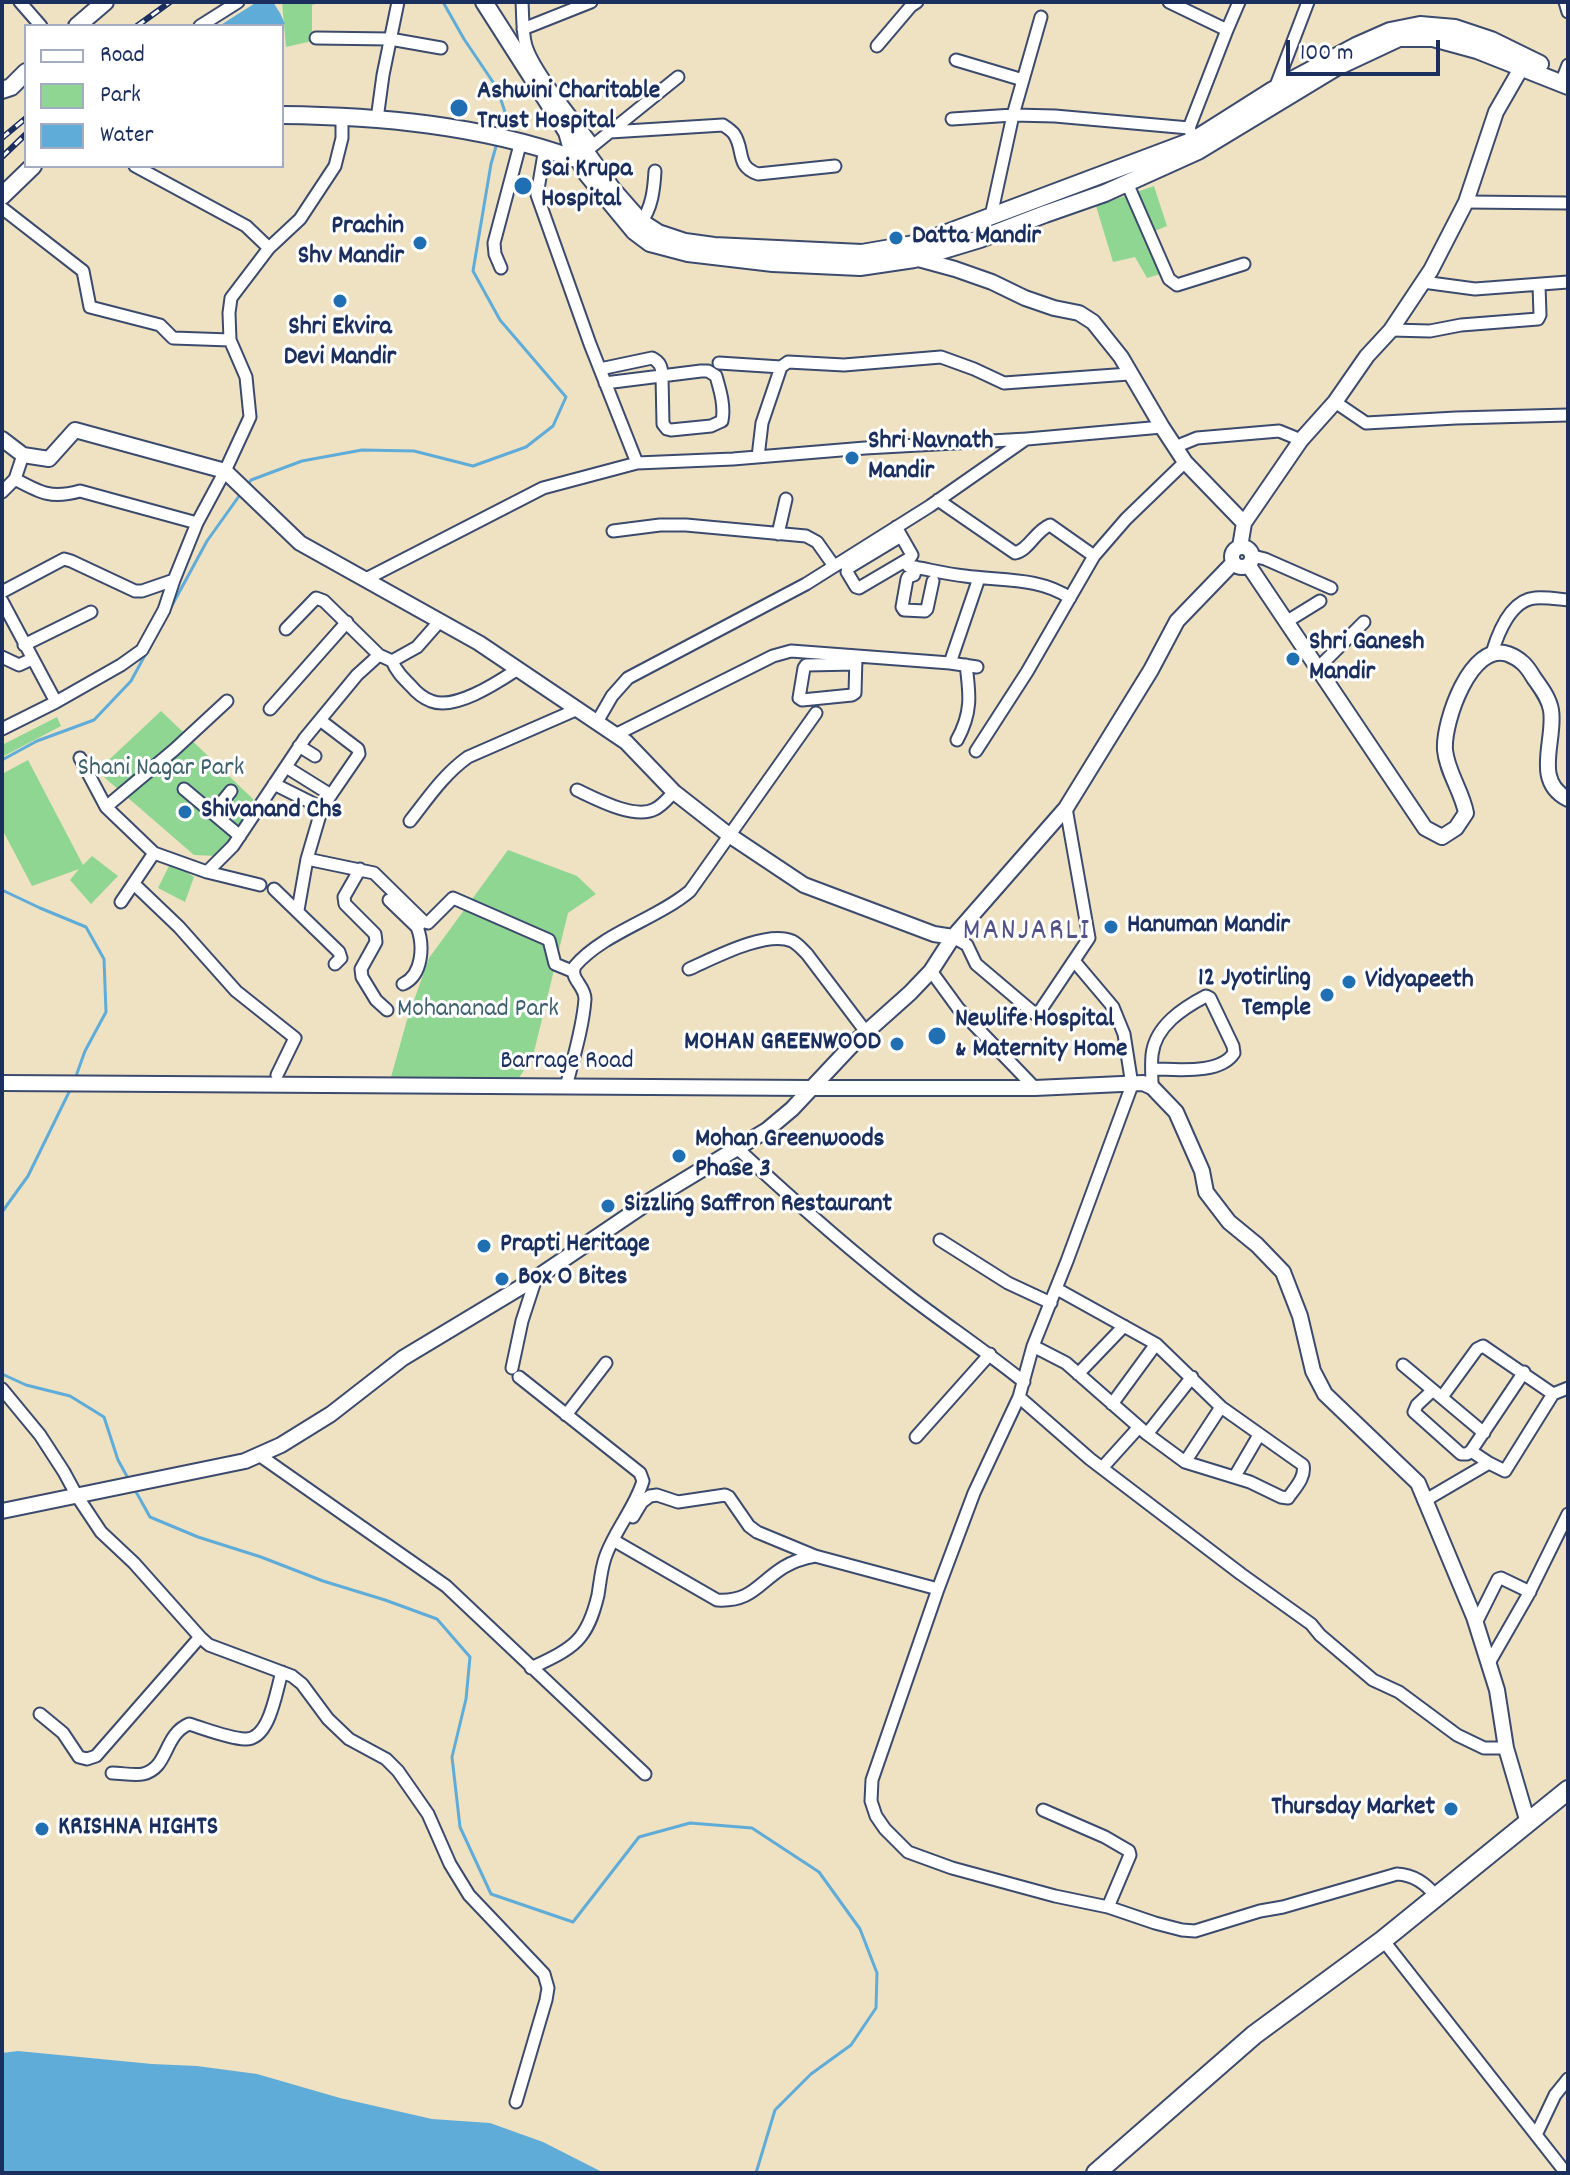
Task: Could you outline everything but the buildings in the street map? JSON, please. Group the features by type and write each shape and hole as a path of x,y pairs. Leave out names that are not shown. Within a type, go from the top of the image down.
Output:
{"main road":[{"path":"79,24 105,2"},
{"path":"484,2 567,132 581,142 612,189 641,222 658,233 685,242 714,246 862,253 920,243 1193,140 1241,118 1356,46 1390,31 1420,25 1455,28 1491,40 1524,62 1566,78"},
{"path":"3,89 24,73"},
{"path":"284,115 342,115 481,132 572,158 586,151"},
{"path":"586,151 587,174 634,231 650,243 671,250 773,263 860,267 914,259 980,239 1105,193 1127,183 1193,140"},
{"path":"2,196 31,168"},
{"path":"1096,2173 1254,2035 1383,1940 1568,1790"}],"street":[{"path":"20,2 39,24"},
{"path":"203,24 238,2"},
{"path":"377,119 398,2"},
{"path":"522,2 527,48 586,151 678,77"},
{"path":"523,29 591,2"},
{"path":"877,46 917,2"},
{"path":"1169,2 1227,30"},
{"path":"952,119 1055,116 1193,140 1227,30 1239,2"},
{"path":"1275,96 1308,2"},
{"path":"1565,2 1568,12"},
{"path":"991,216 1013,115 1041,17"},
{"path":"316,38 390,39 441,48"},
{"path":"956,60 1023,80"},
{"path":"2,1511 245,1461 281,1445 331,1414 403,1358 536,1278 653,1199 767,1130 792,1109 866,1032 931,971 953,937 1066,808 1151,670 1177,621 1233,563 1232,553 1240,547 1244,523 1301,440 1391,330 1423,282 1466,202 1496,112 1524,62"},
{"path":"2,729 110,672 142,650 164,610 197,523 230,475 250,417 246,377 230,340 231,298 269,248 300,219 335,166 342,138 342,115"},
{"path":"610,132 723,125 736,135 745,168 752,172 758,174 835,166"},
{"path":"501,268 494,243 518,141"},
{"path":"545,148 537,195 637,463"},
{"path":"139,168 246,226 269,248"},
{"path":"641,222 648,212 655,171"},
{"path":"1127,183 1173,284 1244,264"},
{"path":"1466,202 1568,203"},
{"path":"2,208 83,271 90,307 160,325 173,338 230,340"},
{"path":"897,248 914,259 992,282 1025,298 1079,313 1093,322 1121,357 1185,462 1244,523"},
{"path":"1423,282 1475,289 1568,282"},
{"path":"1391,330 1430,331 1461,325 1538,319 1539,285"},
{"path":"758,457 762,423 781,367 788,362 844,365 941,357 1004,383 1129,374"},
{"path":"600,369 652,358 662,368 662,376 663,424 667,429 711,426 722,421 716,376 708,371 701,371 662,376 605,383"},
{"path":"719,363 781,367"},
{"path":"1335,402 1366,423 1568,415"},
{"path":"366,579 543,488 637,463 1027,439 1162,427"},
{"path":"2,439 23,455 49,459 75,430 230,475 300,543 479,643 626,742 674,792 729,835 804,885 934,934 953,937 967,945 976,964 1035,1014 1075,962 1089,938 1066,808"},
{"path":"1175,447 1197,438 1279,431 1301,440"},
{"path":"597,722 612,696 628,678 871,548 1027,439"},
{"path":"2,492 15,479 23,455"},
{"path":"976,751 1027,672 1094,556 1126,519 1185,462"},
{"path":"15,479 44,494 62,496 80,491 197,523"},
{"path":"778,534 786,499"},
{"path":"938,500 1015,553 1050,525 1094,556"},
{"path":"613,531 686,525 813,538 842,565 859,588 910,558 912,555 898,531"},
{"path":"1240,547 1248,548 1251,561 1286,622 1425,828 1442,837 1456,828 1466,813 1445,749 1448,724 1455,701 1469,675 1481,659 1492,653 1505,653 1524,662 1547,697 1551,711 1547,759 1549,775 1555,789 1568,798"},
{"path":"2,592 64,559 135,591 174,580"},
{"path":"1233,563 1240,567 1265,559 1331,588"},
{"path":"933,581 925,611 904,610 907,579 914,575 912,567 979,578 1034,582 1070,598"},
{"path":"950,663 979,578"},
{"path":"286,629 316,598 324,601 379,655 392,661 416,692 434,702 466,697 518,669"},
{"path":"1492,653 1498,633 1518,606 1531,598 1568,600"},
{"path":"2,601 56,702"},
{"path":"1286,622 1320,601"},
{"path":"24,645 91,612"},
{"path":"270,709 347,622"},
{"path":"392,661 417,647 439,622"},
{"path":"1318,668 1364,622"},
{"path":"615,735 773,656 791,651 856,660 972,666 968,715 957,740"},
{"path":"207,872 233,846 299,746 357,675 379,655"},
{"path":"2,657 19,665 32,659"},
{"path":"856,660 855,693 799,698 806,665 856,660"},
{"path":"106,807 227,701"},
{"path":"410,821 444,777 468,757 578,709"},
{"path":"572,971 579,961 613,937 678,901 690,891 816,713"},
{"path":"298,910 307,859 322,808 359,754 358,749 320,720"},
{"path":"299,746 315,756"},
{"path":"80,758 106,807 154,853 207,872 260,885"},
{"path":"286,767 331,795"},
{"path":"274,784 322,808"},
{"path":"184,789 240,836"},
{"path":"577,790 612,806 647,812 663,804 674,792"},
{"path":"220,820 224,813 218,807 231,791"},
{"path":"121,902 154,853"},
{"path":"307,859 374,873 423,924"},
{"path":"360,869 344,897 345,904 375,934 376,942 361,969 362,977 376,1000 387,1010"},
{"path":"134,884 179,927 236,991 295,1038 277,1075"},
{"path":"274,889 339,952 341,958 335,964"},
{"path":"403,984 411,981 417,969 423,924 453,898 549,940 555,964 572,971 585,994 566,1087"},
{"path":"389,900 423,924"},
{"path":"689,969 751,942 795,942 866,1032"},
{"path":"1075,962 1113,1007 1124,1034 1132,1085 1033,1346 1019,1397 974,1493 938,1589 872,1780 871,1801 876,1816 908,1852 952,1868 1108,1907 1182,1930 1195,1931 1397,1874 1408,1874 1420,1880 1436,1896"},
{"path":"931,971 958,1008 1035,1088"},
{"path":"1152,1069 1214,1067 1229,1061 1234,1053 1233,1046 1210,998 1206,996 1189,1005 1163,1028 1152,1052 1152,1069 1152,1087 1176,1112 1202,1171 1206,1192 1229,1222 1283,1272 1300,1316 1313,1371 1325,1394 1418,1483 1476,1623 1489,1663 1497,1690 1506,1748 1528,1823"},
{"name":"Barrage Road","path":"2,1083 1035,1088 1143,1083 1152,1087"},
{"path":"737,1148 821,1225 1024,1382"},
{"path":"940,1240 1008,1283 1051,1303"},
{"path":"531,1668 568,1650 585,1632 598,1594 604,1561 643,1481 640,1473 516,1373 522,1321 536,1278"},
{"path":"1033,1346 1066,1363 1185,1462 1235,1476 1288,1498 1303,1475 1303,1465 1221,1407 1156,1344 1057,1289"},
{"path":"1078,1374 1124,1326"},
{"path":"1112,1404 1156,1344"},
{"path":"1524,1372 1467,1454 1461,1454 1414,1412 1417,1405 1437,1393 1483,1346 1524,1372 1553,1394"},
{"path":"916,1437 990,1354"},
{"path":"566,1415 606,1363"},
{"path":"1403,1365 1484,1433"},
{"path":"1102,1468 1143,1430 1192,1377"},
{"path":"1471,1451 1502,1471 1506,1470 1553,1394 1568,1388"},
{"path":"2,1389 40,1435 101,1532 134,1563 200,1637 209,1645 292,1676 349,1739 386,1759 398,1771 428,1814 450,1864 469,1895 544,1974 548,1988 546,2000 516,2102"},
{"path":"1019,1397 1102,1468 1311,1624 1373,1680 1399,1692 1457,1735 1484,1748 1506,1748"},
{"path":"1185,1462 1221,1407"},
{"path":"1235,1476 1259,1435"},
{"path":"259,1455 446,1586 645,1774"},
{"path":"1424,1501 1489,1463"},
{"path":"615,1535 650,1496 657,1495 678,1502 721,1494 729,1497 749,1526 757,1532 815,1556 938,1589"},
{"path":"1489,1663 1530,1592 1568,1514"},
{"path":"615,1535 717,1600 743,1598 783,1567 815,1556"},
{"path":"1476,1623 1498,1579 1530,1592"},
{"path":"40,1714 63,1733 79,1757 87,1759 96,1756 200,1637"},
{"path":"112,1773 141,1775 150,1771 160,1763 174,1733 189,1724 243,1739 254,1738 263,1731 282,1672"},
{"path":"1043,1810 1129,1851 1108,1907"},
{"path":"1383,1940 1566,2173"},
{"path":"1536,2135 1555,2095 1568,2079"}],"green space":[{"path":"282,2 323,2 312,5 312,41 286,47"},
{"path":"1154,186 1167,226 1150,233 1167,272 1147,278 1135,257 1113,262 1096,206"},
{"name":"Shani Nagar Park","path":"161,711 253,799 256,808 217,856 194,855 97,771"},
{"path":"57,717 61,726 2,757 2,745"},
{"path":"28,760 83,865 92,856 118,876 91,904 70,880 79,869 32,886 2,829 2,774"},
{"name":"Mohananad Park","path":"508,850 577,876 596,894 568,913 533,1056 519,1078 391,1077 429,958"},
{"path":"171,862 194,877 185,902 158,888"}],"water":[{"path":"257,2 273,2 285,24 284,24 222,24"},
{"path":"18,2051 257,2074 340,2098 432,2119 490,2123 543,2142 604,2173 2,2173 2,2053"}],"waterway":[{"path":"443,2 497,88 506,115 501,132"},
{"path":"247,486 251,480 302,461 362,450 414,451 473,466 526,447 553,426 566,397 500,320 473,271 497,143"},
{"path":"2,760 37,741 94,720 131,681 207,541 242,492"},
{"path":"2,890 86,927 104,959 106,1012 85,1051 75,1079"},
{"path":"2,1212 28,1176 72,1086"},
{"path":"2,1374 26,1385 70,1396 104,1417 118,1460 129,1480"},
{"path":"135,1490 150,1517 198,1537 437,1619 470,1657 466,1699 452,1757 460,1827 491,1894 573,1922 639,1837 690,1823 752,1828 819,1872 860,1929 877,1973 876,2008 851,2045 811,2074 775,2110 756,2173"}],"railway":[{"path":"140,24 170,2"},
{"path":"2,138 24,120"},
{"path":"2,157 24,136"}],"place":[{"name":"Ashwini Charitable Trust Hospital","path":"459,108"},
{"name":"Sai Krupa Hospital","path":"523,186"},
{"name":"Datta Mandir","path":"896,238"},
{"name":"Prachin Shv Mandir","path":"420,243"},
{"name":"Shri Ekvira Devi Mandir","path":"340,301"},
{"name":"Shri Navnath Mandir","path":"852,458"},
{"name":"Shri Ganesh Mandir","path":"1293,659"},
{"name":"Shivanand Chs","path":"185,812"},
{"name":"Hanuman Mandir","path":"1111,927"},
{"name":"Vidyapeeth","path":"1349,982"},
{"name":"12 Jyotirling Temple","path":"1327,995"},
{"name":"Newlife Hospital & Maternity Home","path":"937,1036"},
{"name":"MOHAN GREENWOOD","path":"897,1044"},
{"name":"Mohan Greenwoods Phase 3","path":"679,1156"},
{"name":"Sizzling Saffron Restaurant","path":"608,1206"},
{"name":"Prapti Heritage","path":"484,1246"},
{"name":"Box O Bites","path":"502,1279"},
{"name":"Thursday Market","path":"1451,1809"},
{"name":"KRISHNA HIGHTS","path":"42,1829"}],"district":[{"name":"MANJARLI","path":"1027,934"}]}
